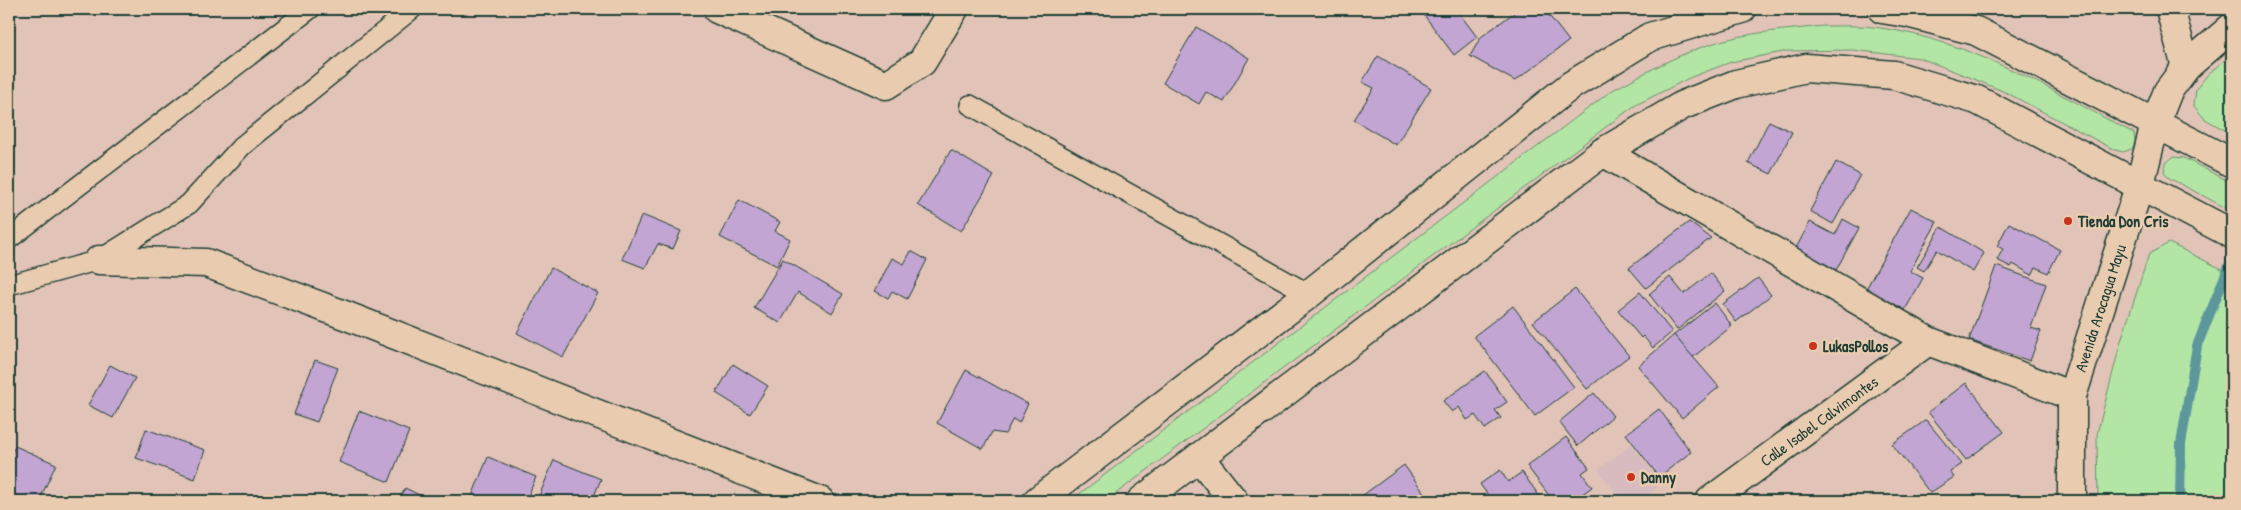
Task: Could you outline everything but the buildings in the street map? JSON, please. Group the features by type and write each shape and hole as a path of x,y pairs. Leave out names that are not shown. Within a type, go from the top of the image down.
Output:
{"street":[{"path":"717,9 886,85 922,62 954,9"},
{"path":"1037,501 1309,294 1570,86 1650,37 1742,9"},
{"path":"1882,9 1907,13 1976,32 2232,163"},
{"path":"2170,9 2186,67"},
{"name":"Avenida Arocagua Mayu","path":"2072,501 2072,396 2140,184 2155,124 2168,91 2186,67 2232,28"},
{"path":"1142,501 1603,152 1683,105 1736,84 1806,68 1894,75 1977,100 2231,233"},
{"path":"1603,152 1928,341 2072,396"},
{"path":"99,260 206,263 347,316 820,501"},
{"name":"Calle Isabel Calvimontes","path":"1710,501 1928,341"},
{"path":"1199,457 1234,501"}],"lane":[{"path":"9,239 310,9"},
{"path":"9,285 99,260 189,204 242,146 412,9"},
{"path":"970,104 1309,294"}],"shaded area":[{"path":"1631,444 1662,484 1640,501 1622,501 1598,470"}],"green space":[{"path":"1824,26 1860,26 1914,34 1978,55 2039,83 2134,133 2135,142 2132,149 2123,152 2115,150 2007,93 1920,58 1853,50 1788,51 1731,62 1689,78 1634,106 1106,501 1070,501 1611,91 1672,59 1711,44 1753,34"},
{"path":"2232,54 2232,134 2205,119 2194,106 2196,89 2209,73"},
{"path":"2173,157 2184,158 2232,183 2232,211 2169,178 2164,172 2166,163"},
{"path":"2169,243 2232,274 2232,501 2098,501 2097,434 2121,341 2149,254"}],"waterway":[{"path":"2180,501 2181,444 2197,346 2232,258"}],"place":[{"name":"Tienda Don Cris","path":"2068,221"},
{"name":"LukasPollos","path":"1813,346"},
{"name":"Danny","path":"1631,477"}]}
